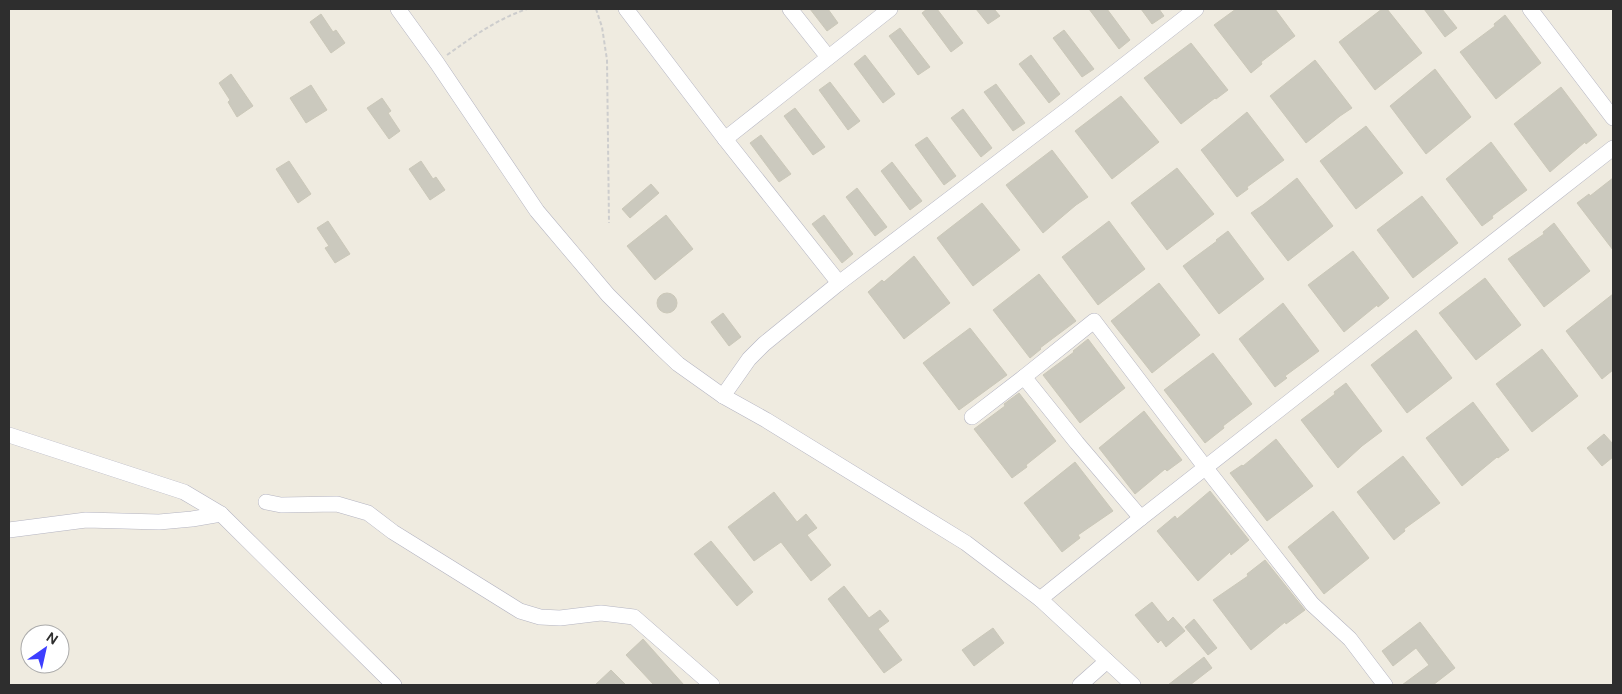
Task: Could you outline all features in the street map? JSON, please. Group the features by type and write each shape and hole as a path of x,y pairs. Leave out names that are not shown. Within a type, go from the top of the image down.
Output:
{"street":[{"path":"398,9 437,62 537,210 608,295 678,364 723,396 766,420 966,543 1040,599 1133,685"},
{"path":"626,9 725,139 839,283"},
{"path":"790,9 828,58"},
{"path":"725,139 890,9"},
{"path":"723,396 750,359 764,344 839,283 1068,109 1195,9"},
{"path":"1530,9 1613,118"},
{"path":"1040,599 1205,467 1613,148"},
{"path":"972,416 1094,321 1312,604 1350,639 1385,685"},
{"path":"1024,377 1141,518"},
{"path":"9,435 184,492 221,514 394,685"},
{"path":"266,502 281,505 337,504 368,513 393,532 520,612 540,617 560,618 601,613 634,617 712,685"},
{"path":"9,530 86,520 159,522 221,514"},
{"path":"1080,685 1107,661"}],"path":[{"path":"437,62 489,25 527,9"},
{"path":"596,9 602,27 607,60 609,223"}],"building":[{"path":"810,9 828,9 838,23 827,31"},
{"path":"927,9 937,9 963,43 951,52 922,13"},
{"path":"976,9 994,9 1000,16 988,24"},
{"path":"1089,9 1107,9 1130,40 1119,49"},
{"path":"1141,9 1159,9 1164,16 1152,24"},
{"path":"1236,9 1275,9 1295,36 1261,62 1262,64 1251,73 1214,25"},
{"path":"1382,9 1387,9 1422,53 1375,90 1339,42"},
{"path":"1424,9 1442,9 1457,28 1445,37"},
{"path":"321,14 333,32 336,30 345,43 331,53 310,22"},
{"path":"1505,15 1541,63 1496,99 1460,52 1495,26 1494,24"},
{"path":"900,28 930,67 918,75 889,36"},
{"path":"1064,30 1094,69 1082,77 1053,38"},
{"path":"1191,43 1228,90 1181,124 1144,78"},
{"path":"865,55 895,94 883,103 854,64"},
{"path":"1031,55 1060,94 1049,103 1019,64"},
{"path":"1315,60 1352,108 1306,143 1270,96"},
{"path":"1435,69 1471,117 1426,154 1390,106"},
{"path":"231,74 253,106 237,117 228,102 230,100 219,83"},
{"path":"830,82 860,121 848,130 819,90"},
{"path":"996,84 1025,123 1013,131 984,92"},
{"path":"311,85 327,110 306,123 290,98"},
{"path":"1561,87 1597,135 1586,144 1585,142 1550,172 1514,124"},
{"path":"1121,96 1159,142 1112,179 1075,131"},
{"path":"382,98 391,111 388,113 400,131 389,139 367,108"},
{"path":"795,108 825,147 813,155 784,116"},
{"path":"963,109 992,148 981,157 951,118"},
{"path":"1247,112 1284,160 1247,187 1248,189 1237,197 1201,150"},
{"path":"1366,126 1403,173 1356,209 1320,161"},
{"path":"761,135 791,174 779,182 750,143"},
{"path":"927,137 956,176 944,185 915,145"},
{"path":"1491,142 1527,190 1492,216 1493,218 1482,226 1446,179"},
{"path":"1052,150 1088,197 1043,233 1006,185"},
{"path":"289,161 311,194 298,203 276,169"},
{"path":"421,161 433,179 436,177 445,190 430,200 409,169"},
{"path":"892,162 922,201 910,210 881,171"},
{"path":"1177,168 1214,214 1167,250 1131,203"},
{"path":"1297,178 1333,226 1288,261 1251,213"},
{"path":"1613,178 1613,250 1577,203 1589,194 1590,196"},
{"path":"651,184 659,193 630,218 622,209"},
{"path":"857,188 887,227 875,236 846,197"},
{"path":"1422,196 1458,243 1413,278 1377,230"},
{"path":"982,203 1020,250 973,286 937,238"},
{"path":"666,215 693,249 655,280 627,246"},
{"path":"824,215 853,254 842,263 812,224"},
{"path":"328,221 350,254 335,263 325,248 329,246 317,228"},
{"path":"1109,221 1145,269 1098,305 1062,257"},
{"path":"1554,223 1590,271 1544,307 1508,259 1544,234 1543,232"},
{"path":"1228,231 1264,279 1219,314 1183,266"},
{"path":"1353,251 1389,298 1378,307 1377,305 1344,332 1308,285"},
{"path":"914,256 950,303 904,339 868,292 882,280 884,282"},
{"path":"1039,274 1076,321 1040,348 1030,358 993,310"},
{"path":"1485,278 1521,325 1476,360 1439,313"},
{"path":"1159,283 1200,335 1152,373 1111,321"},
{"path":"663,293 671,293 677,299 677,307 671,313 663,313 657,307 657,299"},
{"path":"1613,294 1613,370 1602,379 1566,331"},
{"path":"1283,303 1319,351 1285,376 1287,378 1275,387 1239,339"},
{"path":"723,313 741,337 729,346 711,322"},
{"path":"970,328 1007,375 959,410 923,363"},
{"path":"1416,330 1452,378 1407,413 1371,365"},
{"path":"1088,339 1125,388 1080,423 1043,375"},
{"path":"1542,349 1578,396 1532,432 1496,384"},
{"path":"1213,353 1252,404 1223,426 1224,428 1205,443 1164,390"},
{"path":"1346,383 1382,431 1338,468 1301,420 1335,394 1334,392"},
{"path":"1019,393 1056,441 1012,478 974,429"},
{"path":"1473,402 1509,450 1497,457 1462,486 1426,438"},
{"path":"1144,411 1182,460 1167,471 1165,469 1135,494 1099,448"},
{"path":"1604,434 1613,444 1613,457 1602,466 1587,448"},
{"path":"1276,439 1313,486 1267,521 1230,473 1243,466"},
{"path":"1403,456 1440,503 1404,529 1405,531 1394,540 1357,492"},
{"path":"1075,462 1113,511 1078,535 1080,538 1062,552 1024,503"},
{"path":"1210,491 1249,540 1231,555 1230,552 1198,581 1157,531 1175,516 1177,519"},
{"path":"774,492 797,522 806,514 817,528 807,535 831,565 811,581 781,542 754,561 728,527"},
{"path":"1333,511 1369,558 1324,594 1288,547"},
{"path":"711,541 753,592 737,606 694,554"},
{"path":"1265,560 1305,610 1286,624 1285,622 1251,650 1213,600 1248,576 1247,574"},
{"path":"844,586 869,618 880,610 889,621 878,629 902,660 884,673 828,599"},
{"path":"1152,602 1168,622 1173,617 1185,631 1166,647 1161,640 1158,643 1135,615"},
{"path":"1194,619 1217,648 1208,655 1185,627"},
{"path":"1420,622 1455,668 1433,685 1402,685 1429,665 1416,648 1393,666 1382,651"},
{"path":"993,628 1004,643 974,666 962,650"},
{"path":"643,639 684,685 654,685 626,655"},
{"path":"1204,657 1212,668 1190,685 1168,685"},
{"path":"611,670 626,685 595,685"}]}
